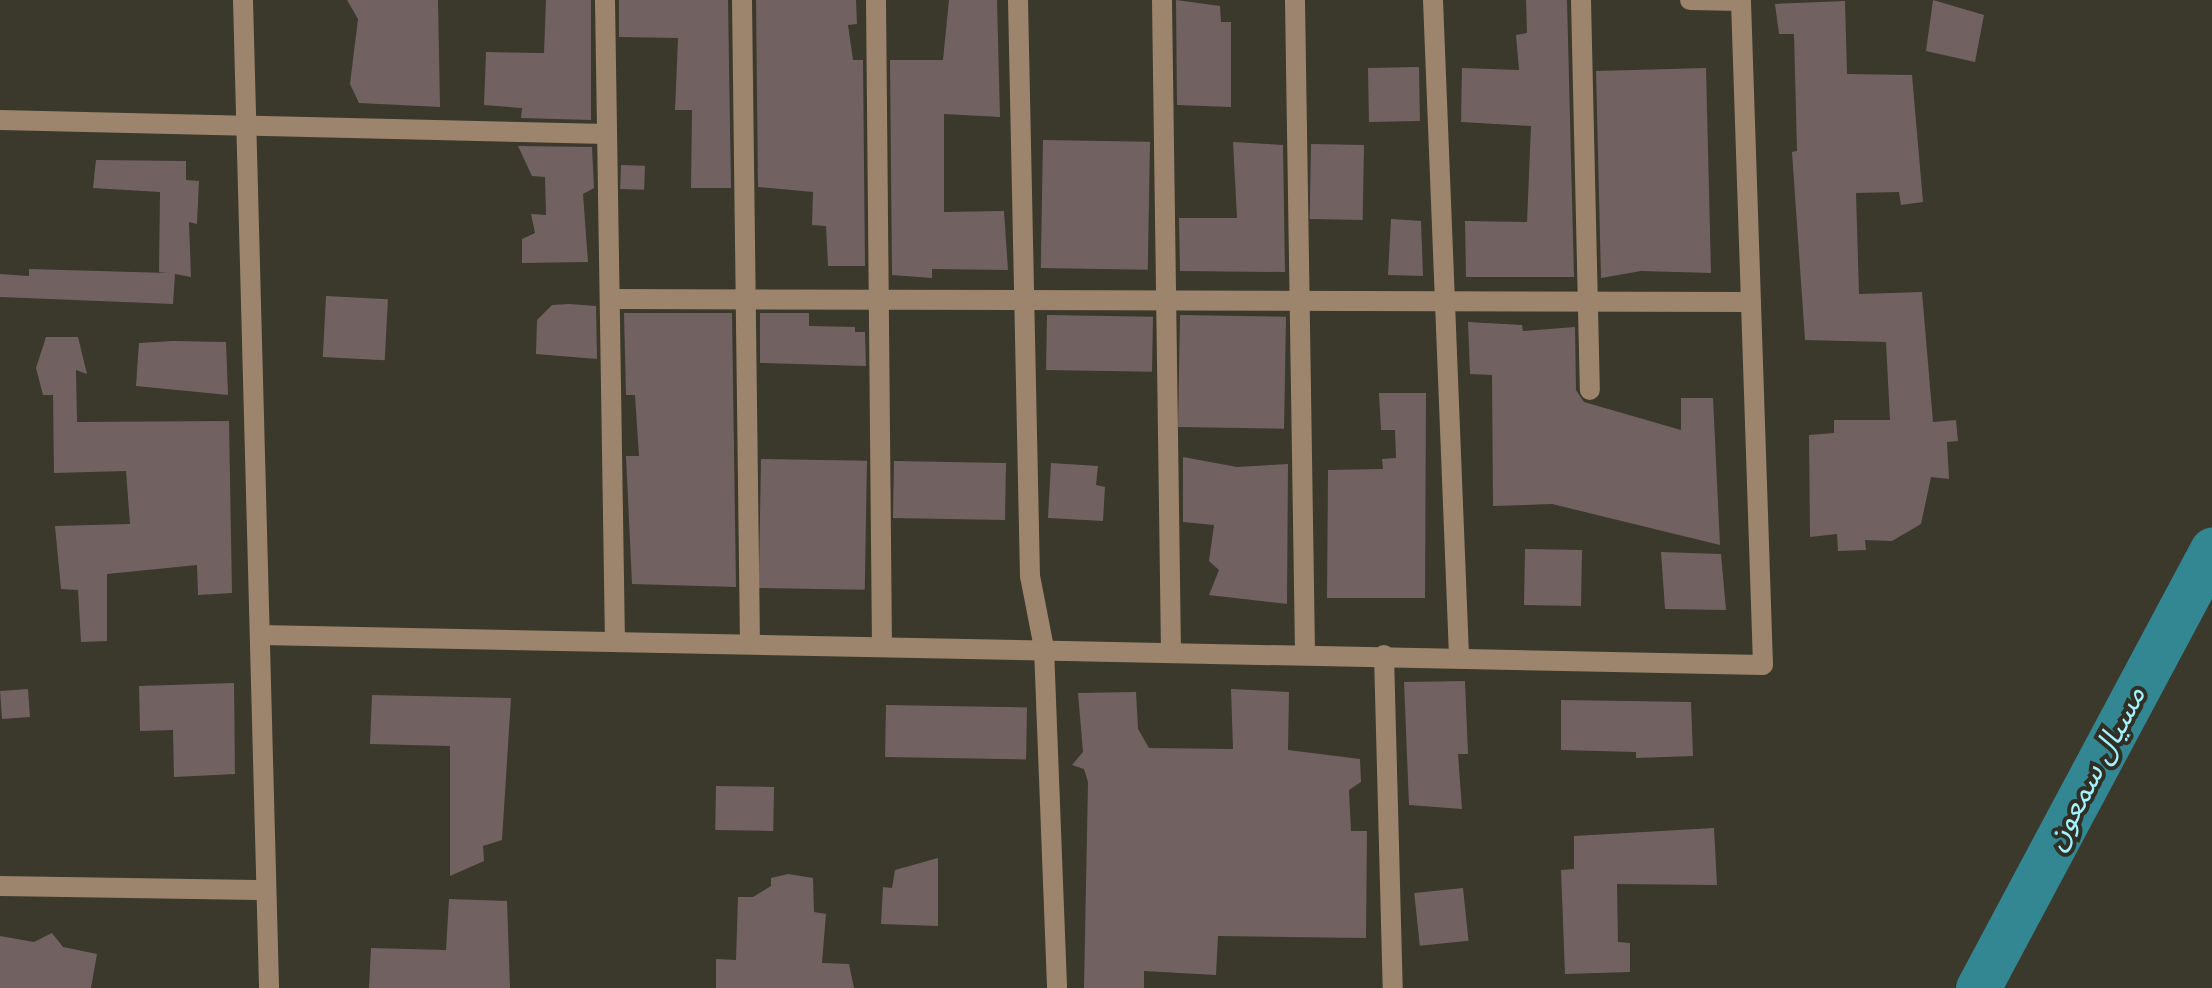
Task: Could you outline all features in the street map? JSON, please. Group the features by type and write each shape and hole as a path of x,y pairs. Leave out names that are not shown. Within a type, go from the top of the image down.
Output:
{"street":[{"path":"243,0 269,988"},
{"path":"606,0 615,641"},
{"path":"742,0 750,642"},
{"path":"876,0 882,644"},
{"path":"1018,0 1030,576 1044,648 1057,988"},
{"path":"1162,0 1171,650"},
{"path":"1295,0 1305,654"},
{"path":"1433,0 1460,657"},
{"path":"1581,0 1590,390"},
{"path":"260,635 882,644 1763,665 1741,2 1690,0"},
{"path":"0,120 608,134"},
{"path":"610,298 1751,302"},
{"path":"1384,655 1393,988"},
{"path":"0,886 266,890"}],"building":[{"path":"347,0 438,0 440,107 359,103 350,84 358,19"},
{"path":"546,0 591,0 591,120 521,118 522,108 484,105 486,52 544,53"},
{"path":"619,0 728,0 731,188 691,188 692,110 675,110 678,38 619,37"},
{"path":"756,0 856,0 857,24 848,25 853,60 863,60 865,266 828,266 826,226 812,225 813,192 758,187"},
{"path":"949,0 997,0 1000,117 944,114 944,212 1004,211 1008,270 932,269 932,278 892,275 890,60 943,60"},
{"path":"1176,0 1220,6 1221,22 1231,22 1231,107 1177,105"},
{"path":"1526,0 1567,0 1574,277 1466,277 1465,221 1527,222 1531,126 1461,122 1462,68 1519,70 1516,35 1527,33"},
{"path":"1933,0 1984,15 1975,62 1926,51"},
{"path":"1845,1 1847,74 1912,75 1923,202 1901,205 1899,192 1856,193 1859,294 1922,292 1933,422 1956,420 1958,441 1947,442 1949,479 1931,477 1921,524 1892,541 1865,540 1866,550 1838,551 1837,534 1810,537 1809,435 1834,433 1834,420 1890,420 1886,342 1805,340 1792,152 1797,151 1794,34 1779,34 1775,4"},
{"path":"1419,67 1420,121 1369,122 1368,68"},
{"path":"1706,68 1711,273 1641,271 1601,278 1596,71"},
{"path":"1043,140 1150,142 1148,270 1041,268"},
{"path":"1233,142 1283,145 1285,272 1180,271 1179,218 1237,218"},
{"path":"1311,144 1364,145 1363,220 1310,219"},
{"path":"518,146 592,147 594,188 583,194 588,262 522,263 522,239 535,233 531,214 546,215 545,177 532,176"},
{"path":"96,160 186,161 186,180 199,181 197,224 189,222 191,277 175,274 173,304 0,297 0,274 29,276 29,269 168,273 159,272 160,192 93,188"},
{"path":"621,165 645,166 644,190 620,189"},
{"path":"1391,219 1421,221 1423,276 1388,275"},
{"path":"326,296 388,299 385,360 323,357"},
{"path":"552,305 596,306 597,359 536,354 537,320"},
{"path":"624,313 732,313 736,587 632,584 626,456 639,456 635,395 626,395"},
{"path":"760,313 809,313 809,326 855,327 855,332 865,332 866,366 760,363"},
{"path":"1047,315 1153,317 1152,372 1046,370"},
{"path":"1180,315 1286,317 1284,429 1178,427"},
{"path":"1468,322 1522,325 1523,331 1575,327 1576,390 1584,402 1681,430 1681,398 1713,398 1720,545 1552,504 1493,506 1492,375 1470,374"},
{"path":"46,337 78,337 87,374 76,370 77,422 229,421 232,593 198,595 197,565 107,574 107,641 81,642 78,590 61,589 55,526 130,524 126,471 54,473 53,395 43,395 36,368"},
{"path":"226,342 228,395 136,386 139,343"},
{"path":"1379,393 1426,393 1425,598 1327,598 1328,470 1383,469 1382,459 1396,458 1395,430 1381,430"},
{"path":"1183,457 1237,467 1288,464 1287,604 1209,595 1219,570 1209,561 1214,525 1183,522"},
{"path":"761,459 867,461 865,590 759,588"},
{"path":"894,461 1006,463 1005,520 893,518"},
{"path":"1051,463 1098,466 1096,485 1105,487 1103,521 1048,518"},
{"path":"1525,549 1582,550 1581,606 1524,605"},
{"path":"1661,552 1721,554 1726,610 1665,609"},
{"path":"1465,681 1468,754 1458,754 1462,809 1409,805 1404,682"},
{"path":"234,683 235,774 174,777 173,730 140,731 139,686"},
{"path":"28,689 30,717 2,719 0,691"},
{"path":"1231,689 1289,692 1288,750 1360,759 1361,782 1349,790 1351,831 1367,831 1366,938 1218,936 1216,975 1144,971 1144,988 1084,988 1088,782 1084,769 1072,765 1083,752 1078,693 1136,692 1138,729 1149,748 1233,749"},
{"path":"372,695 511,698 502,840 483,846 484,861 450,876 450,746 370,744"},
{"path":"1561,700 1691,702 1693,756 1636,758 1636,752 1561,750"},
{"path":"886,705 1027,707 1026,759 885,757"},
{"path":"716,786 774,787 773,831 715,830"},
{"path":"1714,828 1717,885 1617,884 1618,942 1630,943 1630,972 1565,974 1561,870 1574,869 1574,836"},
{"path":"938,858 938,926 881,924 883,887 892,888 895,870"},
{"path":"788,874 813,878 814,912 826,914 822,963 849,964 854,988 716,988 716,959 736,960 738,897 753,897 771,886 771,878"},
{"path":"1463,888 1469,941 1420,946 1414,893"},
{"path":"449,899 507,901 510,988 369,988 371,948 446,950"},
{"path":"52,933 63,947 97,954 91,988 0,988 0,936 34,942"}],"waterway":[{"name":"مسيال سمعون","path":"1978,988 2212,549"}]}
